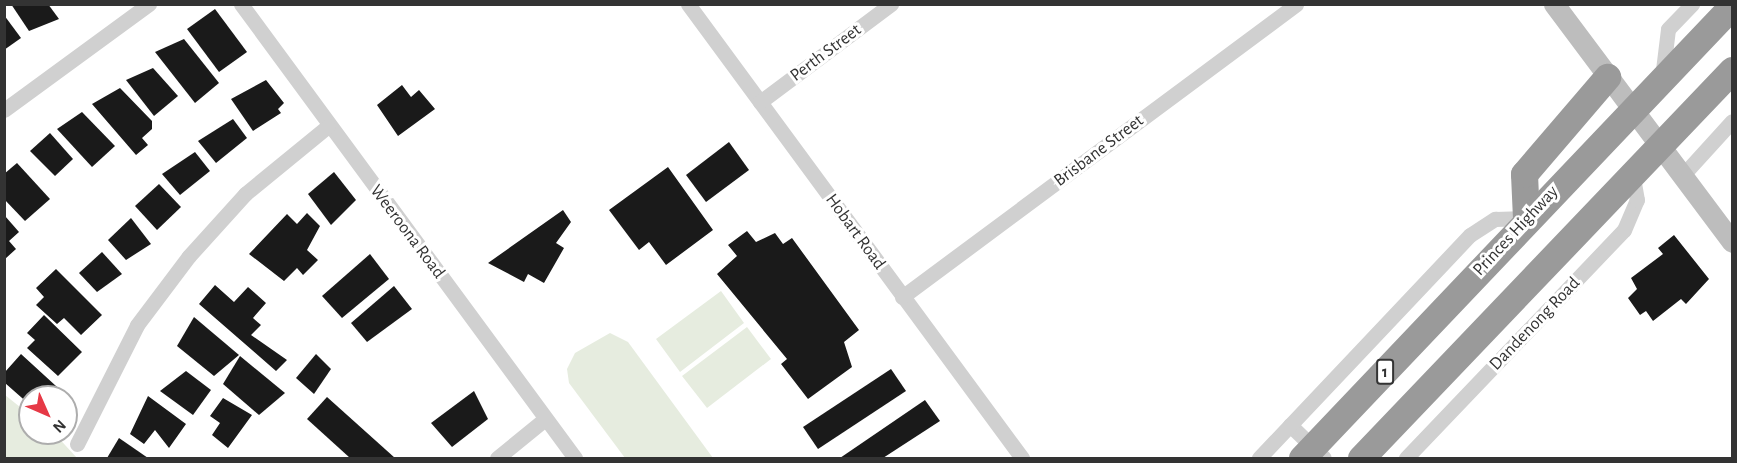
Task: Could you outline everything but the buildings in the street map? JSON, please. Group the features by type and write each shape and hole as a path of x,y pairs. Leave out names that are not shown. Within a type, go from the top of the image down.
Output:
{"highway":[{"name":"Princes Highway","path":"1313,455 1526,218 1732,6"},
{"path":"1362,459 1661,148 1732,70"},
{"path":"1526,218 1524,174 1607,77"}],"main road":[{"path":"1554,4 1630,110 1732,242"}],"street":[{"path":"4,110 149,4"},
{"name":"Weeroona Road","path":"241,4 328,126 575,459"},
{"name":"Hobart Road","path":"688,4 1022,459"},
{"name":"Perth Street","path":"760,102 891,4"},
{"name":"Brisbane Street","path":"902,297 1296,4"},
{"path":"1662,78 1668,29 1692,4"},
{"path":"1682,176 1732,121"},
{"path":"78,442 137,326 189,256 245,194 328,126"},
{"name":"Dandenong Road","path":"1406,459 1624,230 1637,200 1633,177"},
{"path":"1259,459 1470,235 1495,219 1526,218"},
{"path":"497,459 545,419"},
{"path":"1290,425 1313,455"}],"shaded area":[{"path":"721,291 744,323 680,372 656,339"},
{"path":"747,327 771,359 707,408 682,376"},
{"path":"610,333 628,342 713,458 625,458 569,383 567,369 575,353"},
{"path":"5,395 18,405 18,445 65,445 77,458 5,458"}]}
